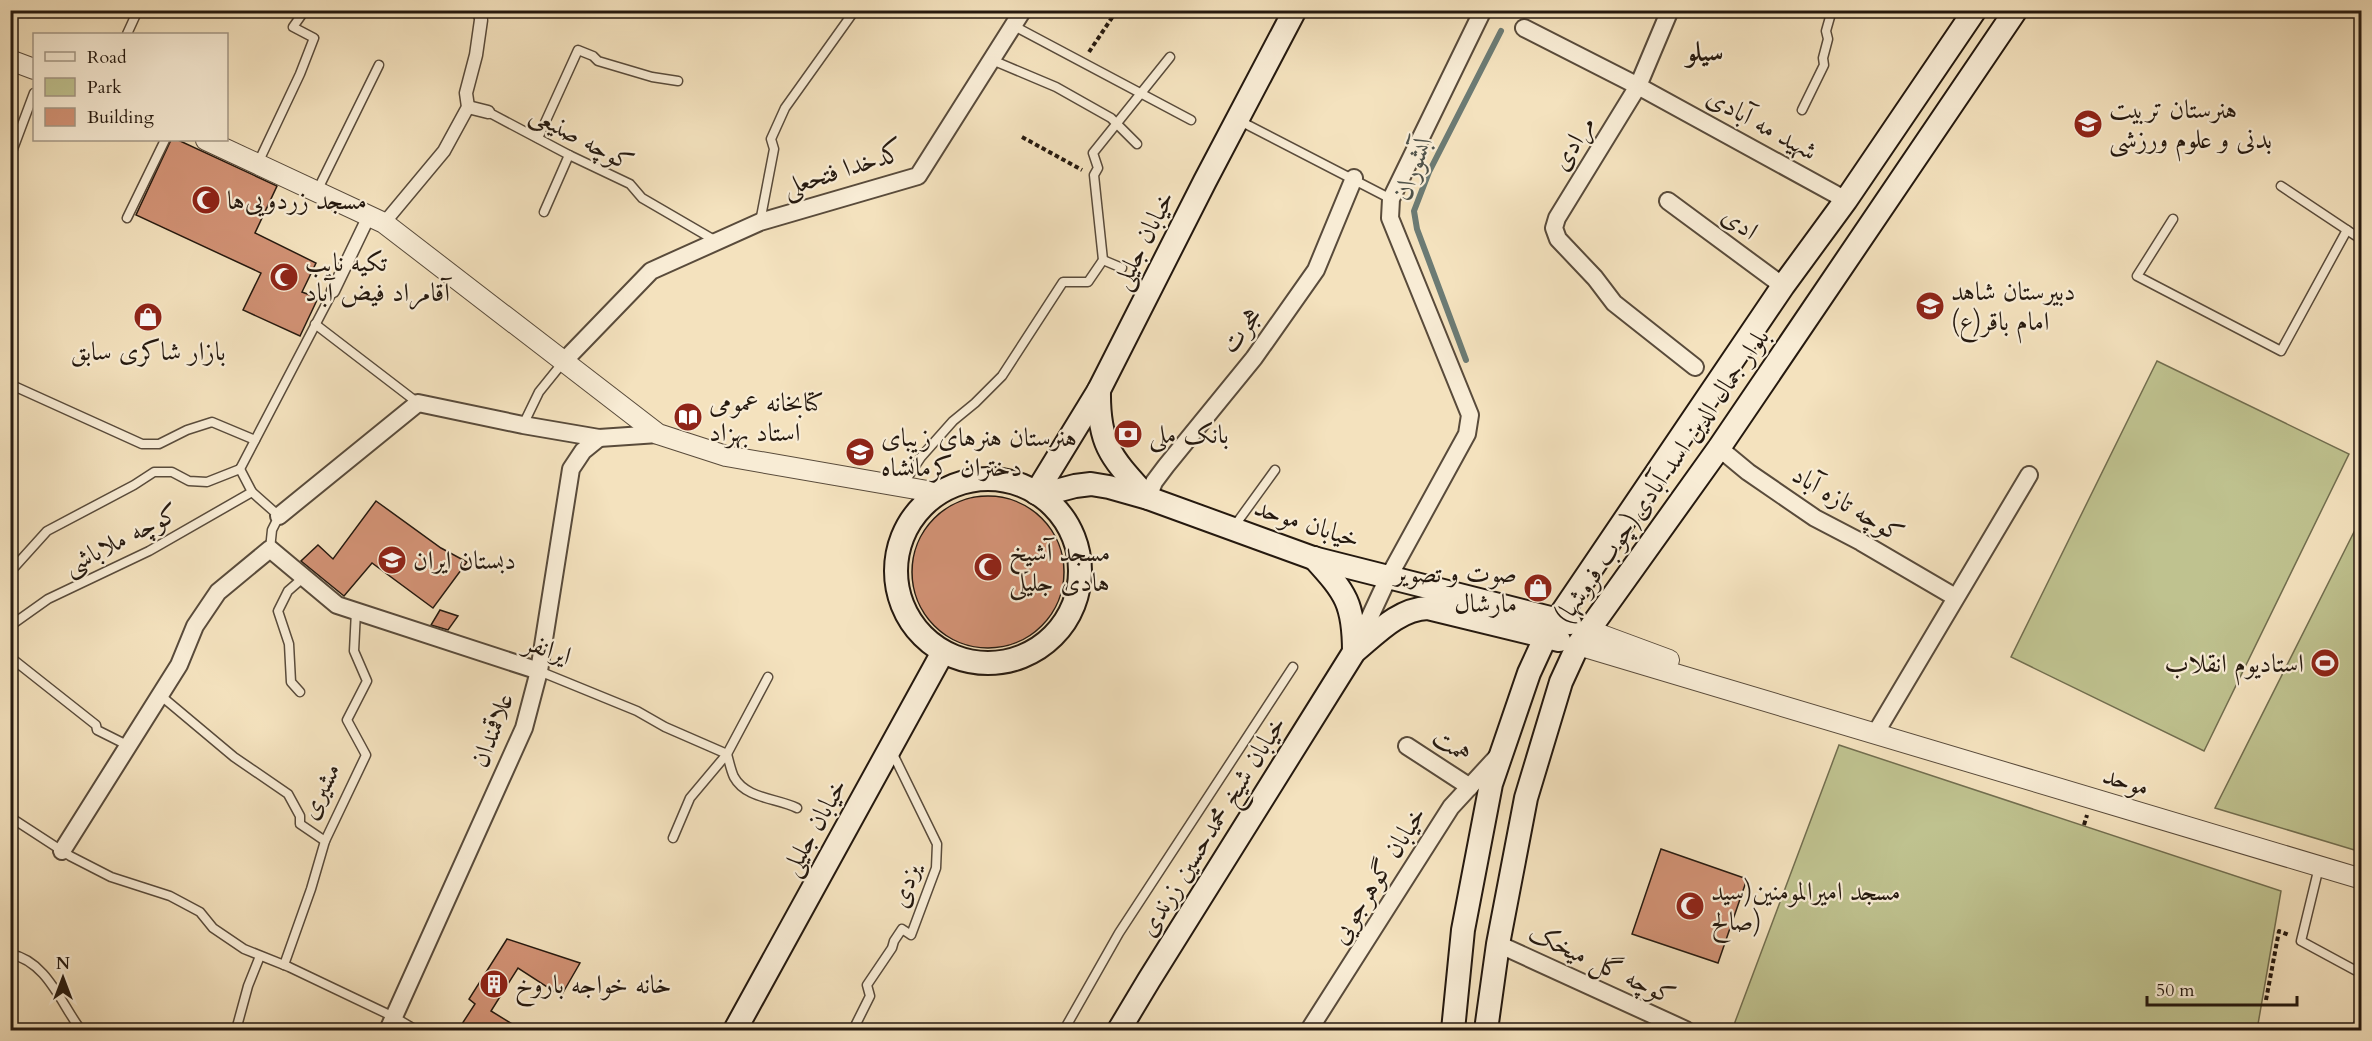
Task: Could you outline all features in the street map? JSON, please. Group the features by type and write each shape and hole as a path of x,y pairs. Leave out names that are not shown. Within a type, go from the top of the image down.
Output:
{"main road":[{"name":"خیابان جلیلی","path":"1038,494 1099,390 1295,10"},
{"name":"بلوار جمال الدین اسد آبادی(چوب فروشها)","path":"1453,1030 1463,930 1491,784 1529,673 1552,627 1783,286 1846,200 1975,10"},
{"name":"بلوار جمال الدین اسد آبادی(چوب فروشها)","path":"1486,1030 1497,944 1526,798 1561,682 1583,638 1719,448 2016,10"},
{"path":"1099,390 1099,418 1106,443 1122,470 1148,498"},
{"path":"990,479 1017,483 1038,494 1066,521 1077,545 1081,573 1076,599 1064,624 1046,644 1022,657 996,663 968,662 943,652 921,635 905,613 897,587 896,560 903,533 918,510 939,493 964,482 990,479"},
{"name":"خیابان موحد","path":"1038,494 1091,484 1148,498 1313,558 1552,627"},
{"path":"1313,558 1339,585 1350,606 1354,627 1354,652"},
{"path":"1354,652 1403,613 1428,608 1552,627 1583,638"},
{"name":"خیابان جلیلی","path":"735,1030 943,652"},
{"name":"خیابان شیخ محمدحسین زرندی","path":"1119,1030 1354,652"}],"street":[{"name":"کدخدا فتحعلی","path":"564,361 651,271 760,222 918,176 1023,10"},
{"path":"1354,652 1388,578 1467,434 1470,415 1390,218 1391,199 1483,10"},
{"name":"مرادی","path":"1670,10 1638,86 1557,218 1554,228 1558,239 1595,278 1614,303 1695,367"},
{"path":"333,291 377,219 444,151 468,107 466,93 476,55 477,15"},
{"name":"شهید مه آبادی","path":"1524,28 1638,86 1846,200"},
{"path":"10,60 33,69"},
{"path":"468,107 488,112"},
{"path":"208,141 377,219 658,434 726,456 939,493"},
{"name":"هجرت","path":"1148,498 1154,482 1254,358 1316,270 1354,178"},
{"name":"ادی","path":"1668,201 1783,286"},
{"path":"279,516 418,403 599,438 658,434"},
{"name":"علاقمندان","path":"391,1024 524,728 539,671 570,469 583,451 599,438"},
{"name":"کوچه تازه آباد","path":"1719,448 1748,472 1815,518 1955,597"},
{"path":"1875,734 2029,475"},
{"path":"62,852 179,665 195,626 218,592 270,549"},
{"name":"ایرانفر","path":"270,549 337,605 539,671"},
{"name":"موحد","path":"1583,638 1875,734 2361,879"},
{"name":"همت","path":"1407,746 1470,787"},
{"name":"خیابان گوهرجویی","path":"1309,1030 1451,807 1500,754"},
{"name":"کوچه گل میخک","path":"1497,944 1686,1030"}],"lane":[{"path":"127,33 138,10"},
{"path":"258,163 300,74 314,38 293,27 305,10"},
{"path":"760,222 774,149 771,139 785,108 855,10"},
{"path":"1802,110 1824,65 1823,58 1828,39 1826,31 1832,10"},
{"path":"1014,26 1191,120"},
{"path":"538,138 578,50 593,56 598,61 652,77 678,81"},
{"path":"902,487 921,457 953,421 1002,376 1063,282 1088,282 1103,260 1094,175 1098,168 1093,153 1142,95 1170,57"},
{"path":"992,60 1056,87 1111,118 1137,144"},
{"path":"317,191 379,65"},
{"path":"10,157 33,96"},
{"name":"کوچه صنیعی","path":"488,112 630,184 642,198 716,242"},
{"path":"1237,120 1391,199"},
{"path":"127,218 165,141"},
{"path":"544,212 569,155"},
{"path":"2281,186 2361,240"},
{"path":"2173,219 2137,276 2281,351 2347,230"},
{"path":"1103,260 1122,268"},
{"path":"10,572 47,531 134,485 153,472 171,472 189,481 207,482 240,469 333,291"},
{"path":"315,324 418,403"},
{"path":"523,425 540,392 564,361"},
{"path":"16,387 142,444 159,444 187,430 212,422 255,440"},
{"path":"240,469 252,492 279,516 272,530 270,549"},
{"path":"1233,529 1275,470"},
{"name":"کوچه ملاباشی","path":"10,626 48,599 149,551 252,492"},
{"path":"300,692 291,682 289,644 278,611 288,591 304,577"},
{"name":"مشیری","path":"284,965 325,841 366,755 347,720 367,681 354,651 356,611"},
{"path":"10,657 96,725 97,730 128,745"},
{"path":"1064,1030 1119,933 1293,667"},
{"name":"ایرانفر","path":"539,671 637,711 665,727 727,754"},
{"path":"673,838 690,798 727,754 768,677"},
{"path":"160,695 234,757 288,794 300,816 300,824 325,841"},
{"name":"یزدی","path":"856,1029 870,996 867,985 903,929 911,934 936,868 937,844 890,747"},
{"path":"727,754 734,777 753,795 782,800 797,808"},
{"path":"10,817 62,852 111,877 170,896 200,912 213,928 244,949 284,965 391,1024 416,1030"},
{"path":"2320,866 2301,941 2361,974"},
{"path":"10,954 23,956 51,982 67,1013 81,1030"},
{"path":"236,1030 248,986 260,956"},
{"path":"2355,1030 2361,1018"}],"path":[{"path":"1082,63 1117,10"},
{"path":"1022,137 1073,166 1094,175"},
{"path":"2266,1000 2279,931 2301,941"}],"green space":[{"path":"2157,361 2349,454 2204,751 2011,657"},
{"name":"استادیوم انقلاب","path":"2361,518 2361,852 2215,808"},
{"path":"1839,745 2281,891 2257,1030 1732,1030"}],"building":[{"name":"مسجد زردویی‌ها","path":"171,141 180,141 277,186 255,233 316,263 302,292 318,298 300,336 243,310 261,273 136,215"},
{"name":"مسجد آشیخ هادی جلیلی","path":"988,496 1017,501 1042,518 1059,543 1064,572 1059,601 1042,626 1017,643 988,648 959,643 934,626 917,601 912,572 917,543 934,518 959,501"},
{"path":"376,501 441,548 467,562 433,608 372,563 344,596 301,561 318,545 333,559"},
{"path":"440,610 458,616 448,630 431,625"},
{"name":"مسجد امیرالمومنین(سید صالح)","path":"1661,849 1747,879 1718,963 1632,934"},
{"name":"خانه خواجه باروخ","path":"507,939 580,963 561,996 518,968 491,1011 522,1030 458,1030 475,1004 469,999"}],"waterway":[{"name":"آبشوران","path":"1466,360 1417,229 1414,211 1429,172 1501,31"}],"place":[{"name":"هنرستان تربیت بدنی و علوم ورزشی","path":"2088,124"},
{"name":"مسجد زردویی‌ها","path":"206,200"},
{"name":"تکیه نایب آقامراد فیض آباد","path":"284,277"},
{"name":"دبیرستان شاهد امام باقر(ع)","path":"1930,306"},
{"name":"بازار شاکری سابق","path":"148,317"},
{"name":"کتابخانه عمومی استاد بهزاد","path":"688,417"},
{"name":"بانک ملی","path":"1128,434"},
{"name":"هنرستان هنرهای زیبای دختران کرمانشاه","path":"860,452"},
{"name":"دبستان ایران","path":"392,560"},
{"name":"مسجد آشیخ هادی جلیلی","path":"988,567"},
{"name":"صوت و تصویر مارشال","path":"1538,588"},
{"name":"استادیوم انقلاب","path":"2325,663"},
{"name":"مسجد امیرالمومنین(سید صالح)","path":"1690,906"},
{"name":"خانه خواجه باروخ","path":"494,984"}],"district":[{"name":"سیلو","path":"1705,52"}]}
